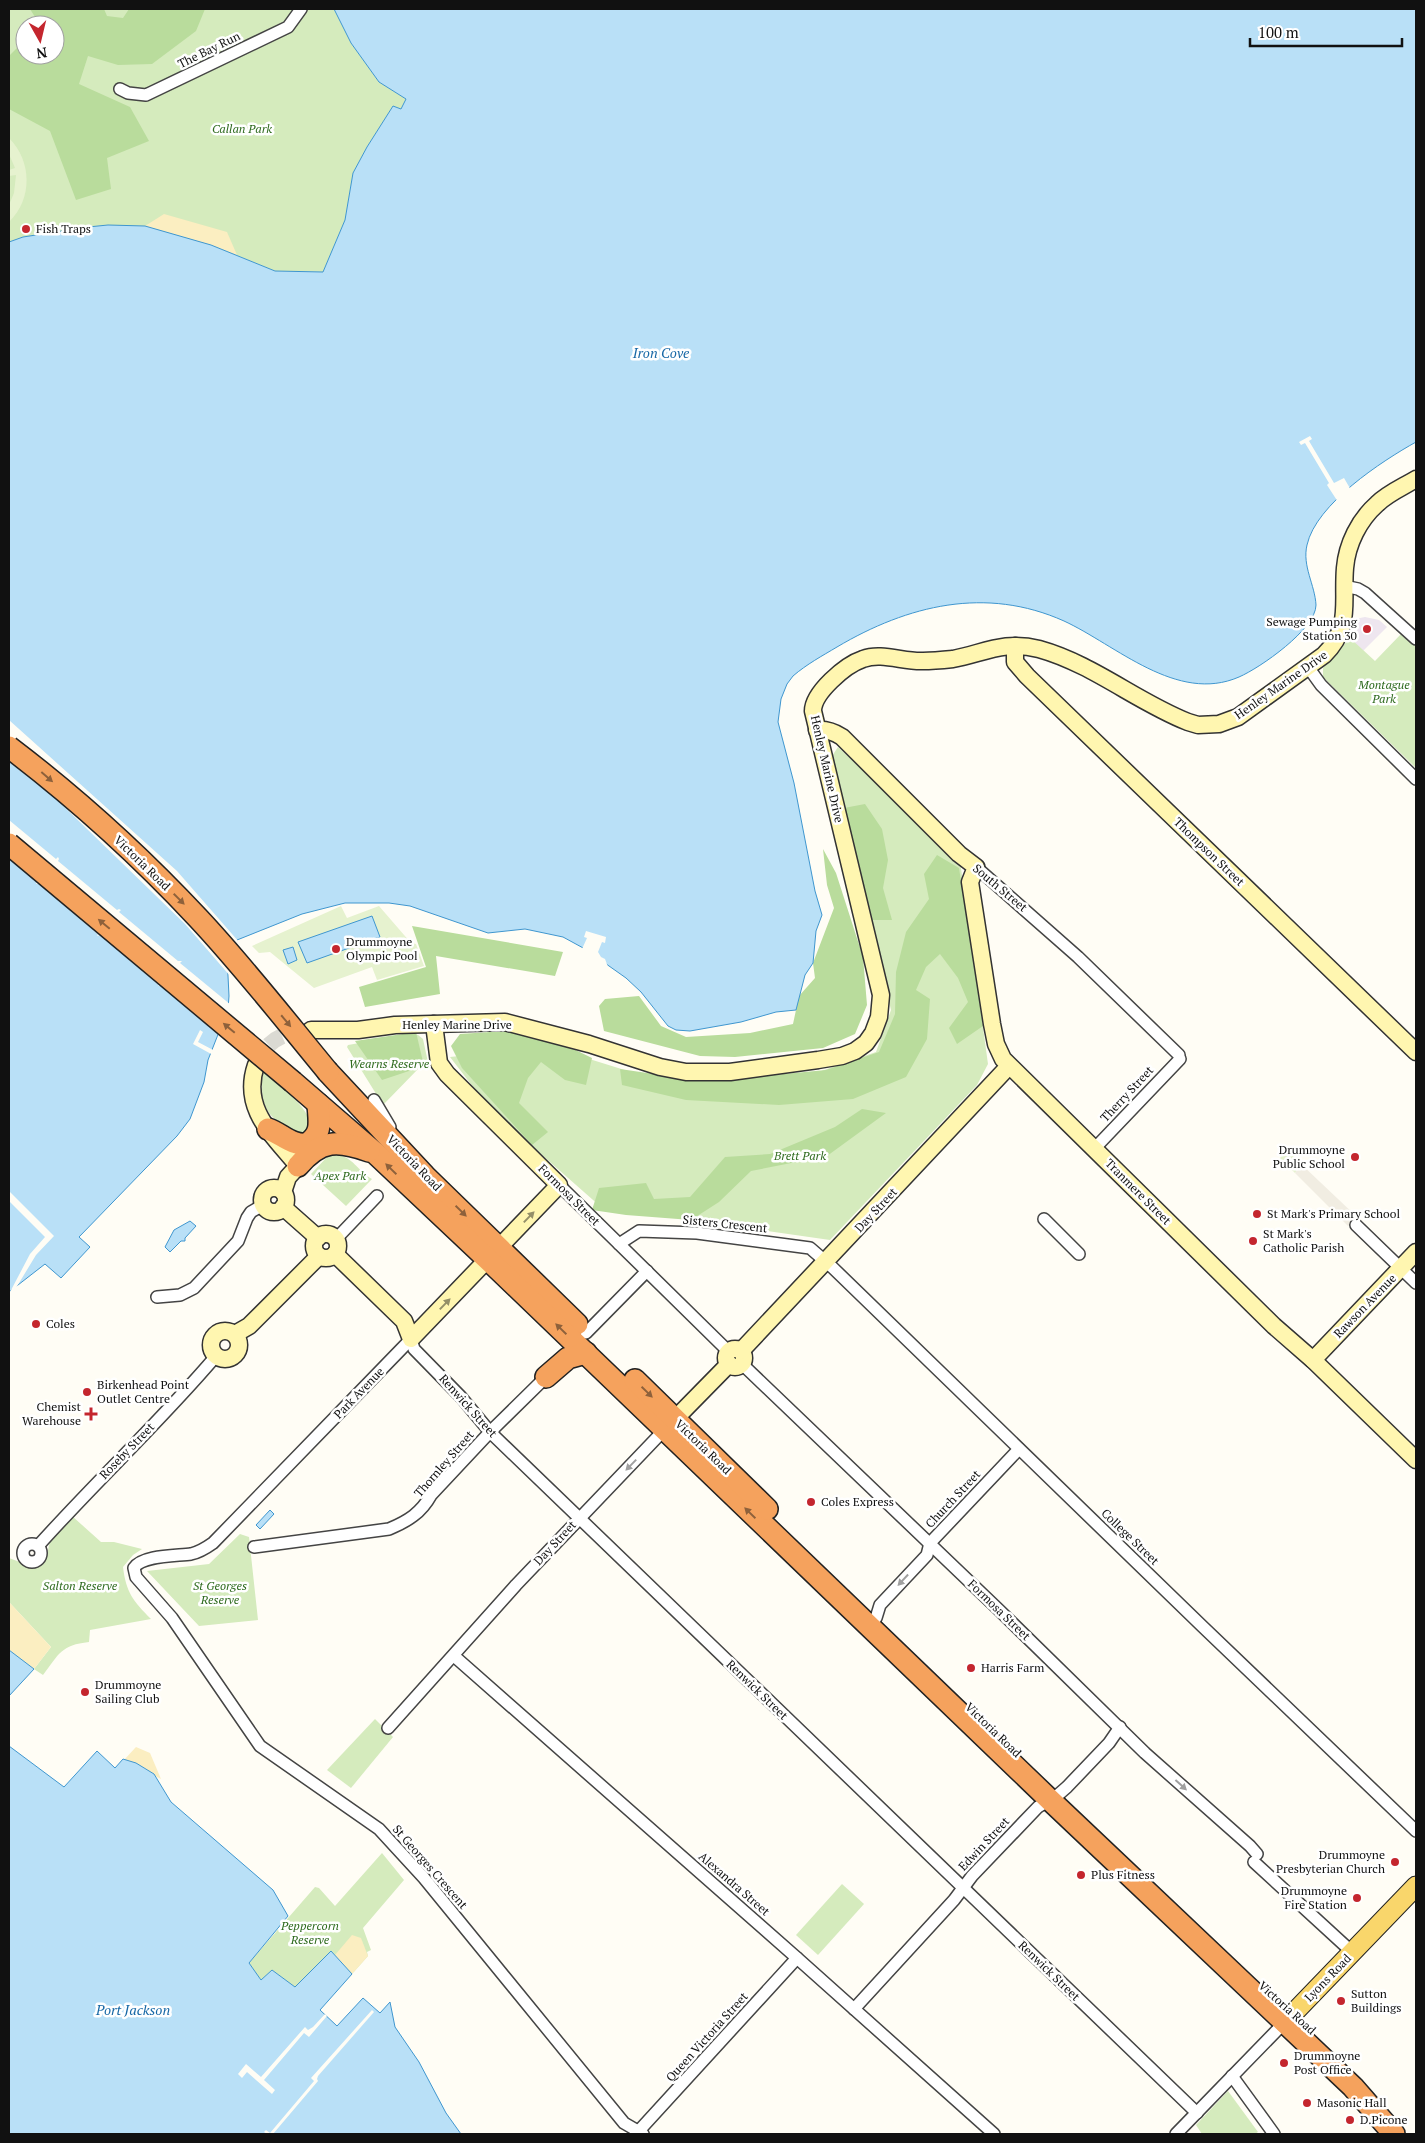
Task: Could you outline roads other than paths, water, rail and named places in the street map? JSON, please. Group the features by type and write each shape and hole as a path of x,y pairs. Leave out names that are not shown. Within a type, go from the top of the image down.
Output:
{"highway":[{"name":"Victoria Road","path":"9,747 39,770 136,856 178,898 248,975 328,1072 425,1176 493,1254"},
{"name":"Victoria Road","path":"9,844 293,1082 493,1254 1054,1797 1288,2018 1394,2134"},
{"path":"268,1129 280,1133 292,1143 307,1144 317,1135 319,1123 318,1104"},
{"path":"292,1158 336,1143 346,1143 374,1152"},
{"path":"546,1377 586,1343"},
{"name":"Victoria Road","path":"670,1425 876,1618 1054,1797"},
{"name":"Victoria Road","path":"1288,2018 1360,2075 1411,2134"}],"main road":[{"name":"Lyons Road","path":"1288,2018 1415,1890"}],"street":[{"name":"The Bay Run","path":"120,89 128,93 146,95 288,27 301,9"},
{"name":"Henley Marine Drive","path":"311,1030 358,1030 388,1026 506,1022 589,1044 660,1067 686,1072 730,1072 842,1056 855,1051 866,1043 877,1025 881,995 813,712 816,698 844,670 859,660 880,657 911,661 952,659 986,650 1015,646 1038,649 1064,658 1102,676 1179,719 1198,725 1219,724 1238,717 1308,667 1324,655 1339,638 1345,615 1344,586 1347,556 1357,529 1376,504 1416,479"},
{"path":"1344,586 1365,593 1416,639"},
{"name":"Thompson Street","path":"1015,646 1015,662 1027,676 1416,1052"},
{"path":"1308,667 1322,685 1416,779"},
{"name":"South Street","path":"817,730 823,729 834,732 842,738 959,854 1078,957 1179,1057"},
{"name":"Tranmere Street","path":"976,867 970,882 992,1024 999,1054 1274,1326 1313,1360 1416,1460"},
{"name":"Formosa Street","path":"434,1024 439,1063 447,1074 735,1358 930,1543 1145,1753 1250,1846 1255,1858 1311,1915 1352,1952"},
{"name":"Therry Street","path":"1095,1148 1179,1057"},
{"path":"157,1297 180,1295 194,1288 238,1241 251,1212 263,1204 270,1211 277,1211 292,1158 255,1110 251,1088 256,1065"},
{"name":"Day Street","path":"388,1728 578,1519 827,1262 1009,1066"},
{"path":"374,1100 395,1136"},
{"name":"Park Avenue","path":"138,1563 146,1560 191,1554 213,1543 559,1185"},
{"path":"280,1196 318,1238 314,1247 330,1250"},
{"path":"216,1356 211,1348 211,1339 214,1335 227,1330 235,1334 250,1326 330,1250 377,1196"},
{"path":"1044,1219 1079,1254"},
{"path":"1356,1225 1416,1283"},
{"name":"Sisters Crescent","path":"619,1244 639,1231 697,1233 810,1248 827,1262"},
{"name":"Renwick Street","path":"330,1250 404,1321 414,1349 461,1398 490,1432 578,1519 1197,2113"},
{"name":"Rawson Avenue","path":"1313,1360 1416,1252"},
{"name":"College Street","path":"827,1262 1416,1831"},
{"path":"586,1343 648,1271"},
{"name":"Roseby Street","path":"38,1546 119,1458 193,1383 216,1356"},
{"name":"Thornley Street","path":"254,1547 390,1529 408,1521 425,1507 431,1495 490,1432 546,1377"},
{"name":"Church Street","path":"876,1618 880,1605 926,1555 930,1543 1019,1449"},
{"name":"St Georges Crescent","path":"138,1563 134,1568 136,1577 175,1622 260,1746 379,1829 424,1878 624,2123 639,2134"},
{"name":"Alexandra Street","path":"454,1656 798,1958 994,2134"},
{"name":"Edwin Street","path":"854,2009 964,1888 972,1876 1036,1809 1054,1797 1109,1743 1120,1727"},
{"name":"Queen Victoria Street","path":"639,2134 798,1958"},
{"name":"Lyons Road","path":"1176,2134 1288,2018"},
{"path":"1232,2076 1274,2134"}],"water":[{"name":"Iron Cove","path":"334,9 1416,9 1416,442 1386,460 1352,485 1323,514 1313,530 1306,553 1307,568 1316,605 1314,615 1297,636 1273,657 1239,677 1216,683 1193,683 1170,677 1148,668 1064,621 1035,610 1006,604 977,603 948,605 919,611 891,620 837,647 793,676 787,684 781,699 778,722 794,783 815,891 822,915 816,931 813,963 805,975 796,1010 776,1012 741,1022 690,1031 676,1030 668,1026 641,992 626,978 585,949 563,937 525,929 488,933 410,906 389,903 345,903 302,914 237,940 227,956 228,1009 208,1060 204,1082 190,1119 177,1136 79,1237 90,1247 61,1278 45,1264 9,1292 9,242 23,237 88,227 108,225 145,226 211,245 275,271 323,272 345,220 353,173 393,106 401,109 406,99 379,82 351,43"},
{"path":"372,916 380,937 307,963 298,942"},
{"path":"293,947 297,960 288,964 283,950"},
{"path":"190,1221 196,1226 185,1238 185,1241 181,1241 170,1252 165,1247 174,1230"},
{"path":"270,1510 274,1514 260,1529 256,1525"},
{"path":"9,1650 34,1669 9,1696"},
{"name":"Port Jackson","path":"9,1746 64,1787 97,1751 115,1768 123,1759 136,1763 154,1774 171,1802 273,1890 288,1916 249,1963 261,1980 272,1970 295,1987 331,1951 352,1974 320,2010 337,2026 363,1998 380,2013 390,2002 395,2027 419,2062 446,2113 461,2134 9,2134"}],"tunnel":[{"path":"256,1065 264,1050 275,1040 288,1034 304,1031"}],"place":[{"name":"Fish Traps","path":"26,229"},
{"name":"Sewage Pumping Station 30","path":"1367,629"},
{"name":"Drummoyne Olympic Pool","path":"336,949"},
{"name":"Drummoyne Public School","path":"1355,1157"},
{"name":"St Mark's Primary School","path":"1257,1214"},
{"name":"St Mark's Catholic Parish","path":"1253,1241"},
{"name":"Coles","path":"36,1324"},
{"name":"Birkenhead Point Outlet Centre","path":"87,1392"},
{"name":"Chemist Warehouse","path":"91,1414"},
{"name":"Coles Express","path":"811,1502"},
{"name":"Harris Farm","path":"971,1668"},
{"name":"Drummoyne Sailing Club","path":"85,1692"},
{"name":"Drummoyne Presbyterian Church","path":"1395,1862"},
{"name":"Plus Fitness","path":"1081,1875"},
{"name":"Drummoyne Fire Station","path":"1357,1898"},
{"name":"Sutton Buildings","path":"1341,2001"},
{"name":"Drummoyne Post Office","path":"1284,2063"},
{"name":"Masonic Hall","path":"1307,2103"},
{"name":"D.Picone","path":"1350,2120"}],"park label":[{"name":"Callan Park","path":"242,129"},
{"name":"Montague Park","path":"1384,692"},
{"name":"Wearns Reserve","path":"389,1064"},
{"name":"Brett Park","path":"800,1156"},
{"name":"Apex Park","path":"340,1176"},
{"name":"Salton Reserve","path":"80,1586"},
{"name":"St Georges Reserve","path":"220,1593"},
{"name":"Peppercorn Reserve","path":"310,1933"}]}
